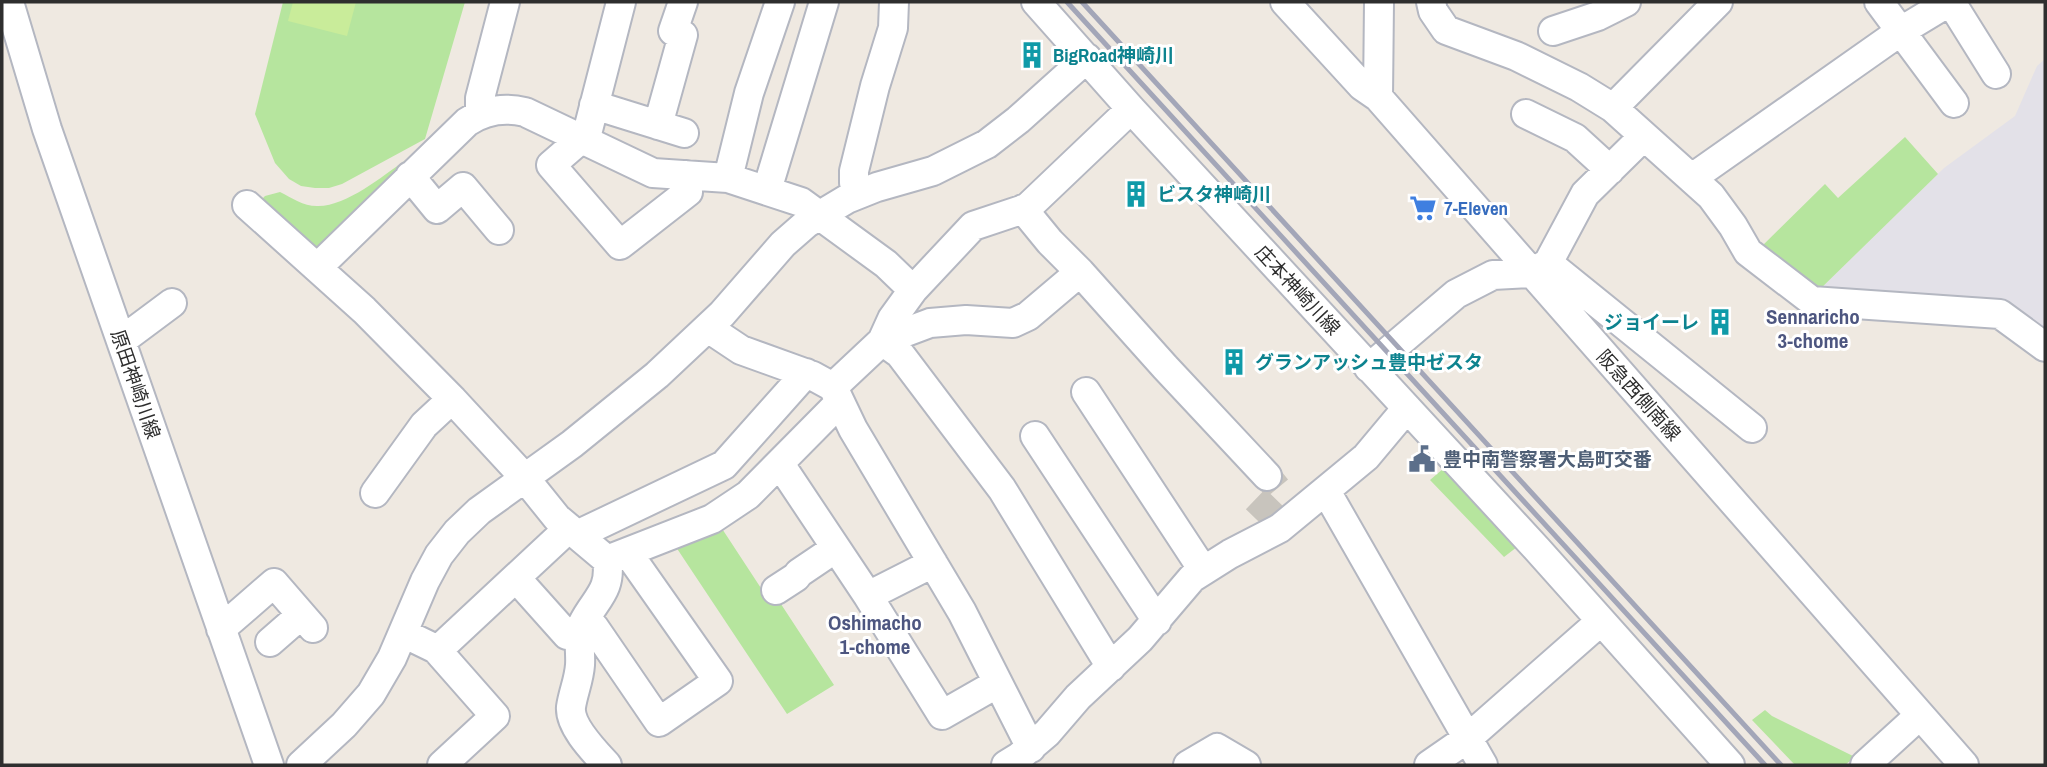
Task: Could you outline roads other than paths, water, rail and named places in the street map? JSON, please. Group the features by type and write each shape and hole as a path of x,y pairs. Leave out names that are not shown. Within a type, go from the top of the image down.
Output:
{"street":[{"name":"原田神崎川線","path":"9,2 47,129 269,765"},
{"path":"480,114 480,98 505,2"},
{"path":"621,2 587,130 581,139 551,165 620,245 688,192 686,175"},
{"path":"594,104 671,129 683,35 673,31 683,2"},
{"path":"728,178 749,93 780,2"},
{"path":"767,190 824,2"},
{"path":"858,194 854,171 875,86 893,28 894,2"},
{"name":"庄本神崎川線","path":"1036,2 1730,765"},
{"name":"阪急西側南線","path":"1285,2 1362,86 1378,97 1540,268 1964,765"},
{"path":"1378,97 1380,2"},
{"path":"1431,2 1433,11 1446,30 1516,56 1579,87 1613,108 1711,196 1748,252 1812,301 2000,314 2045,346"},
{"path":"1553,32 1598,16 1626,2"},
{"path":"1613,108 1717,2"},
{"path":"1879,2 1954,103"},
{"path":"1692,178 1900,31 1950,2 1996,74"},
{"path":"301,765 363,705 386,671 439,555 457,532 479,511 572,444 657,375 708,328 797,231 819,215 858,194 933,171 987,144 1087,58"},
{"path":"576,628 607,585 617,556 712,519 747,495 780,464 882,341 892,319 913,290 973,226 1027,208 1131,109"},
{"path":"318,267 461,127 480,114 498,110 525,112 653,173 728,178 801,202 886,264 913,290"},
{"path":"1526,114 1575,138 1609,170"},
{"path":"1540,268 1585,194 1644,136"},
{"path":"410,176 437,209 463,187 499,230"},
{"path":"247,205 318,267 452,399 557,518 573,532 617,556 718,681 659,722 594,627 576,628"},
{"path":"1023,209 1050,242 1267,476"},
{"path":"1369,368 1456,294 1493,275 1540,268 1752,428"},
{"path":"882,341 930,323 966,320 1013,323 1028,316 1080,272"},
{"path":"121,341 172,303"},
{"path":"708,328 741,350 806,373 836,395 853,429 962,612 998,682 1020,759 1048,733 1078,697 1157,621 1192,578 1280,528 1366,457 1407,408"},
{"path":"882,341 900,354 1002,489 1111,667"},
{"path":"438,650 516,578 573,532 724,465 806,373"},
{"path":"1086,391 1203,570"},
{"path":"375,493 424,425 452,399"},
{"path":"1035,436 1157,621"},
{"path":"780,464 868,596 942,715 998,682"},
{"path":"1326,491 1483,765"},
{"path":"1230,554 1256,519"},
{"path":"776,590 836,548"},
{"path":"868,596 933,563"},
{"path":"516,578 580,632 579,672 571,714 584,738 607,765"},
{"path":"221,629 274,583 307,621 270,642"},
{"path":"1429,765 1468,738 1601,621"},
{"path":"403,633 438,650 495,716 442,765"},
{"path":"1864,765 1920,715"},
{"path":"1188,765 1217,748 1246,765"}],"tunnel":[{"path":"1256,519 1281,493 1267,476"}],"railway":[{"path":"1067,2 1765,765"},
{"path":"1082,2 1781,765"}],"place":[{"name":"BigRoad神崎川","path":"1032,55"},
{"name":"ビスタ神崎川","path":"1136,194"},
{"name":"7-Eleven","path":"1423,208"},
{"name":"ジョイーレ","path":"1720,322"},
{"name":"グランアッシュ豊中ゼスタ","path":"1234,362"},
{"name":"豊中南警察署大島町交番","path":"1422,459"}],"district":[{"name":"Sennaricho 3-chome","path":"1813,329"},
{"name":"Oshimacho 1-chome","path":"875,635"}]}
